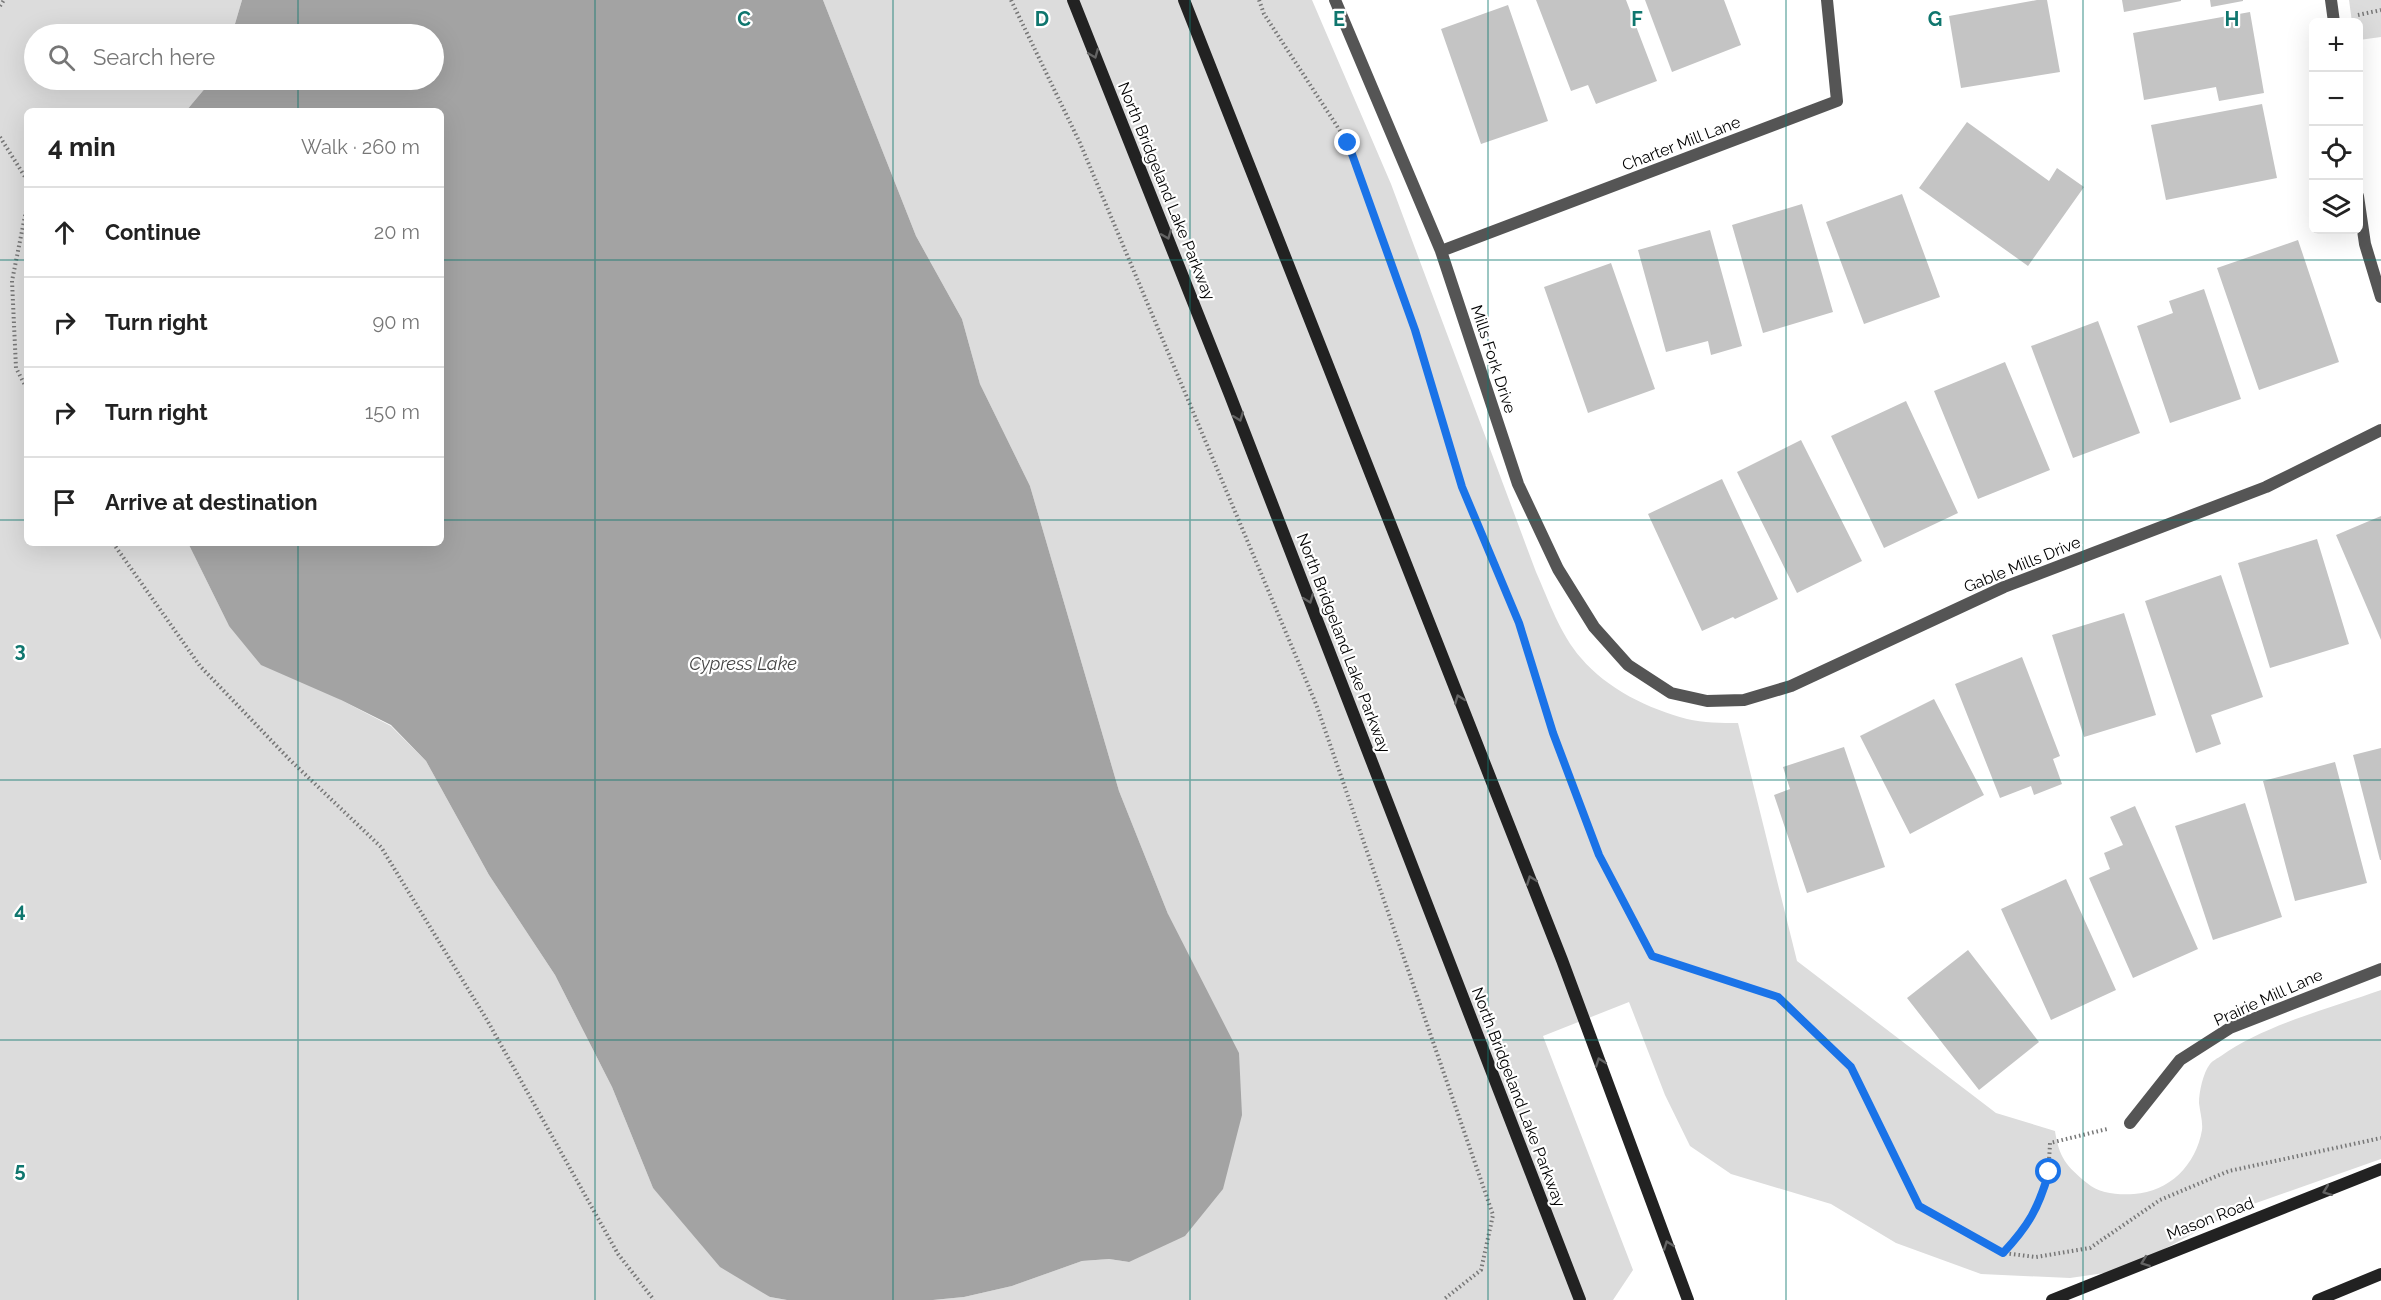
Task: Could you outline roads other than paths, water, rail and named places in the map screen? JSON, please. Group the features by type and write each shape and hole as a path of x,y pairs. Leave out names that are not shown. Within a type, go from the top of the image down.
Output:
{"main road":[{"name":"North Bridgeland Lake Parkway","path":"1073,0 1239,417 1580,1300"},
{"path":"1184,0 1562,960 1688,1300"},
{"name":"Mason Road","path":"2052,1300 2381,1169"},
{"path":"2318,1300 2381,1274"}],"street":[{"name":"Mills Fork Drive","path":"1335,0 1441,251 1518,484 1558,569 1594,627 1629,665 1671,693"},
{"name":"Charter Mill Lane","path":"1441,251 1837,101 1827,0"},
{"path":"2331,0 2333,18"},
{"path":"2363,230 2381,297"},
{"name":"Gable Mills Drive","path":"1671,693 1707,701 1744,700 1791,686 2004,587 2266,487 2381,430"},
{"name":"Prairie Mill Lane","path":"2130,1123 2180,1060 2230,1028 2381,969"}],"water":[{"name":"Cypress Lake","path":"242,0 823,0 916,236 962,319 980,384 1030,486 1119,791 1168,914 1239,1053 1242,1115 1223,1189 1185,1236 1129,1262 1109,1259 1082,1261 1012,1286 964,1297 933,1300 787,1300 770,1297 720,1267 653,1188 612,1087 555,975 489,875 426,761 391,725 261,665 229,626 189,546 444,546 444,108 189,108 204,90 444,90 444,24 235,24"}]}
